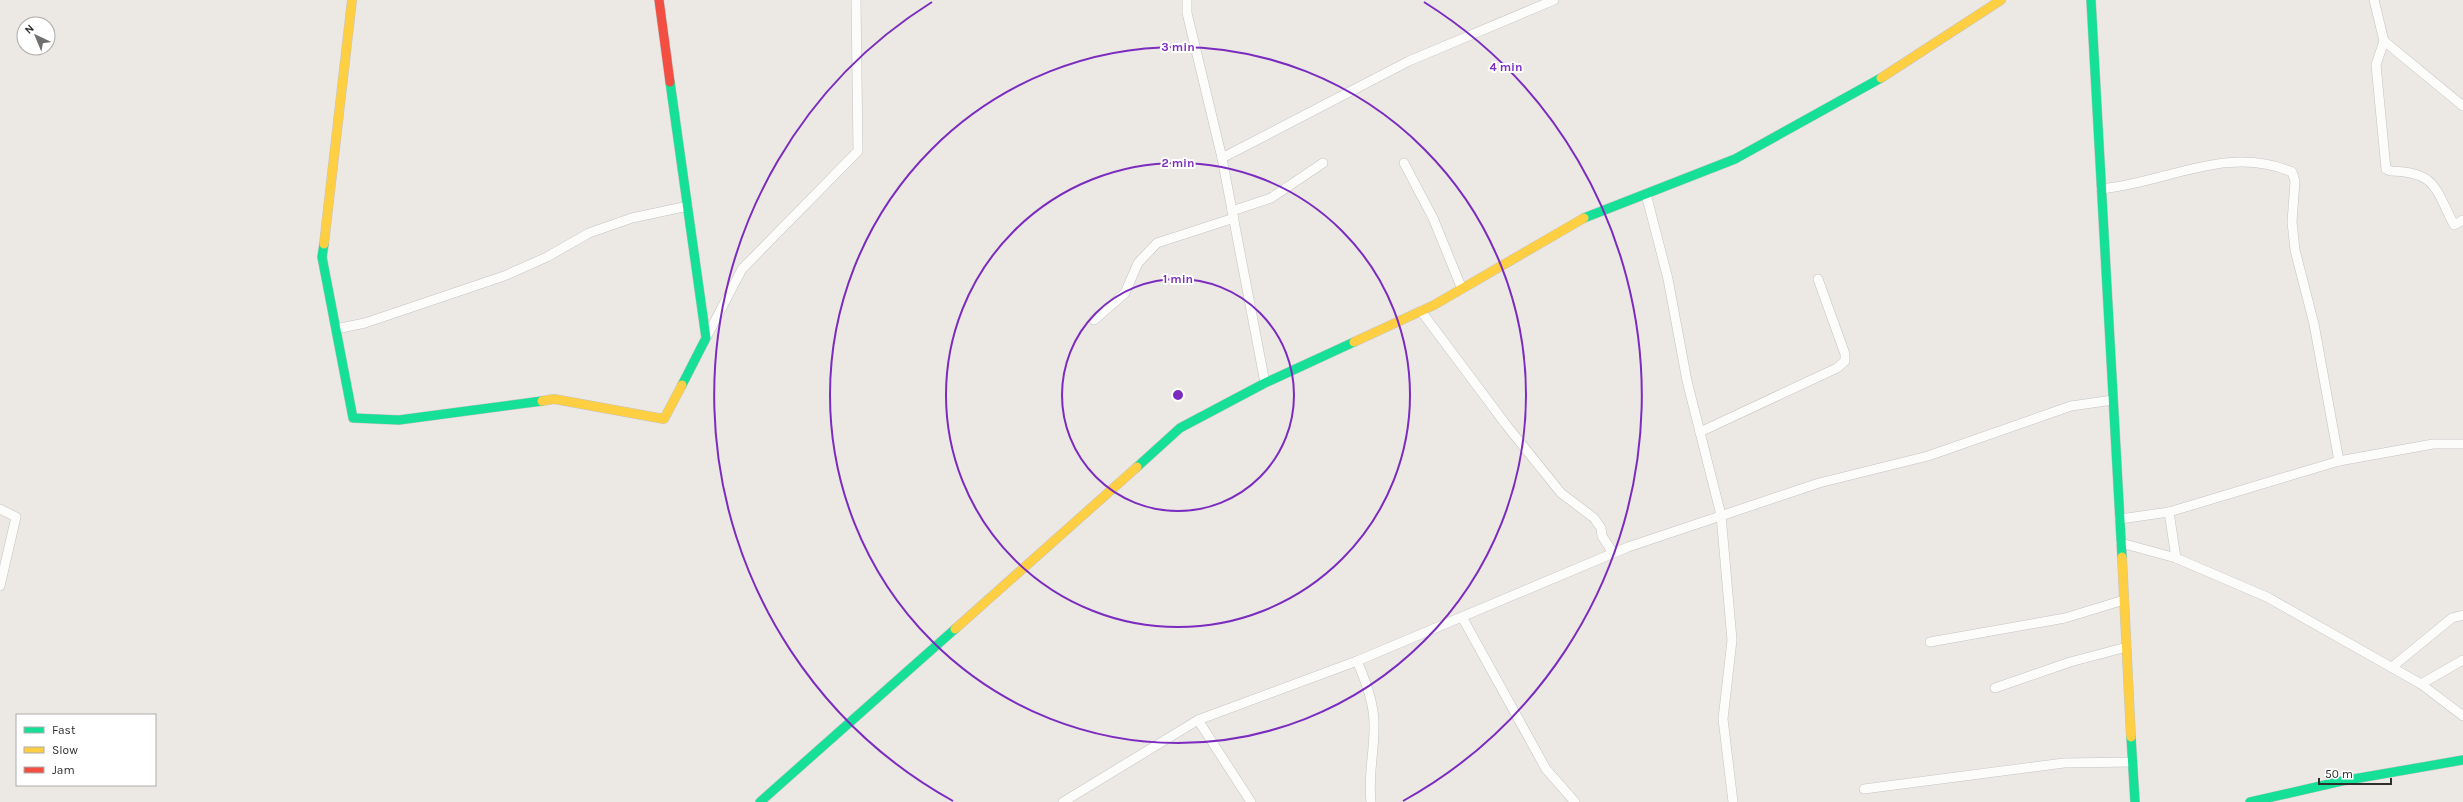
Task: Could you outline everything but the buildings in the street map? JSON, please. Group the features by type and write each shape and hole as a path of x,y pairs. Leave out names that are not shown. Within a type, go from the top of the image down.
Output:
{"street":[{"path":"352,0 322,257 353,418 399,420 554,399 664,419 742,269 858,151 856,0"},
{"path":"659,0 706,338"},
{"path":"1187,0 1187,13 1222,158 1265,383"},
{"path":"1222,158 1409,61 1554,0"},
{"path":"760,802 1180,428 1265,383 1421,311 1462,289 1577,222 1735,159 1867,87 2001,0"},
{"path":"2091,0 2135,802"},
{"path":"2374,0 2384,40 2376,65 2386,168 2391,171 2420,174 2430,182 2454,225 2463,220"},
{"path":"2384,40 2463,106"},
{"path":"2101,189 2123,187 2210,164 2254,161 2292,172 2295,180 2292,222 2295,250 2314,324 2339,461"},
{"path":"1094,320 1125,293 1138,263 1156,242 1233,214 1271,198 1322,163"},
{"path":"1404,163 1433,218 1462,289"},
{"path":"1646,194 1668,279 1687,381 1721,515 1732,640 1724,719 1733,802"},
{"path":"336,329 365,323 504,276 547,257 596,230 632,218 688,206"},
{"path":"1700,432 1837,368 1845,361 1846,354 1818,279"},
{"path":"1421,311 1507,426 1561,493 1594,518 1613,553"},
{"path":"1063,802 1198,720 1357,660 1613,553 1721,515 1819,483 1928,456 2070,406 2113,400"},
{"path":"2120,519 2169,512 2339,461 2433,444 2463,444"},
{"path":"0,509 16,517 0,586"},
{"path":"2169,512 2176,558"},
{"path":"2121,543 2176,558 2267,597 2421,684 2463,716"},
{"path":"1930,642 2065,618 2124,600"},
{"path":"2392,667 2452,618 2463,615"},
{"path":"1462,617 1546,769 1575,802"},
{"path":"1995,688 2070,662 2127,647"},
{"path":"1357,660 1367,684 1374,728 1370,788 1372,802"},
{"path":"2421,684 2463,660"},
{"path":"1198,720 1251,802"},
{"path":"2250,802 2342,781 2463,760"},
{"path":"1864,789 2064,763 2133,762"}],"traffic: fast":[{"path":"2091,0 2122,557"},
{"path":"1584,218 1735,159 1881,78"},
{"path":"670,82 706,338 682,385"},
{"path":"324,244 322,257 353,418 399,420 542,401"},
{"path":"1137,467 1180,428 1265,383 1354,342"},
{"path":"760,802 955,629"},
{"path":"2131,737 2135,802"},
{"path":"2250,802 2342,781 2463,760"}],"traffic: slow":[{"path":"324,244 352,0"},
{"path":"1881,78 2001,0"},
{"path":"1354,342 1434,305 1584,218"},
{"path":"542,401 554,399 664,419 682,385"},
{"path":"955,629 1137,467"},
{"path":"2122,557 2131,737"}],"traffic: jam":[{"path":"659,0 670,82"}]}
